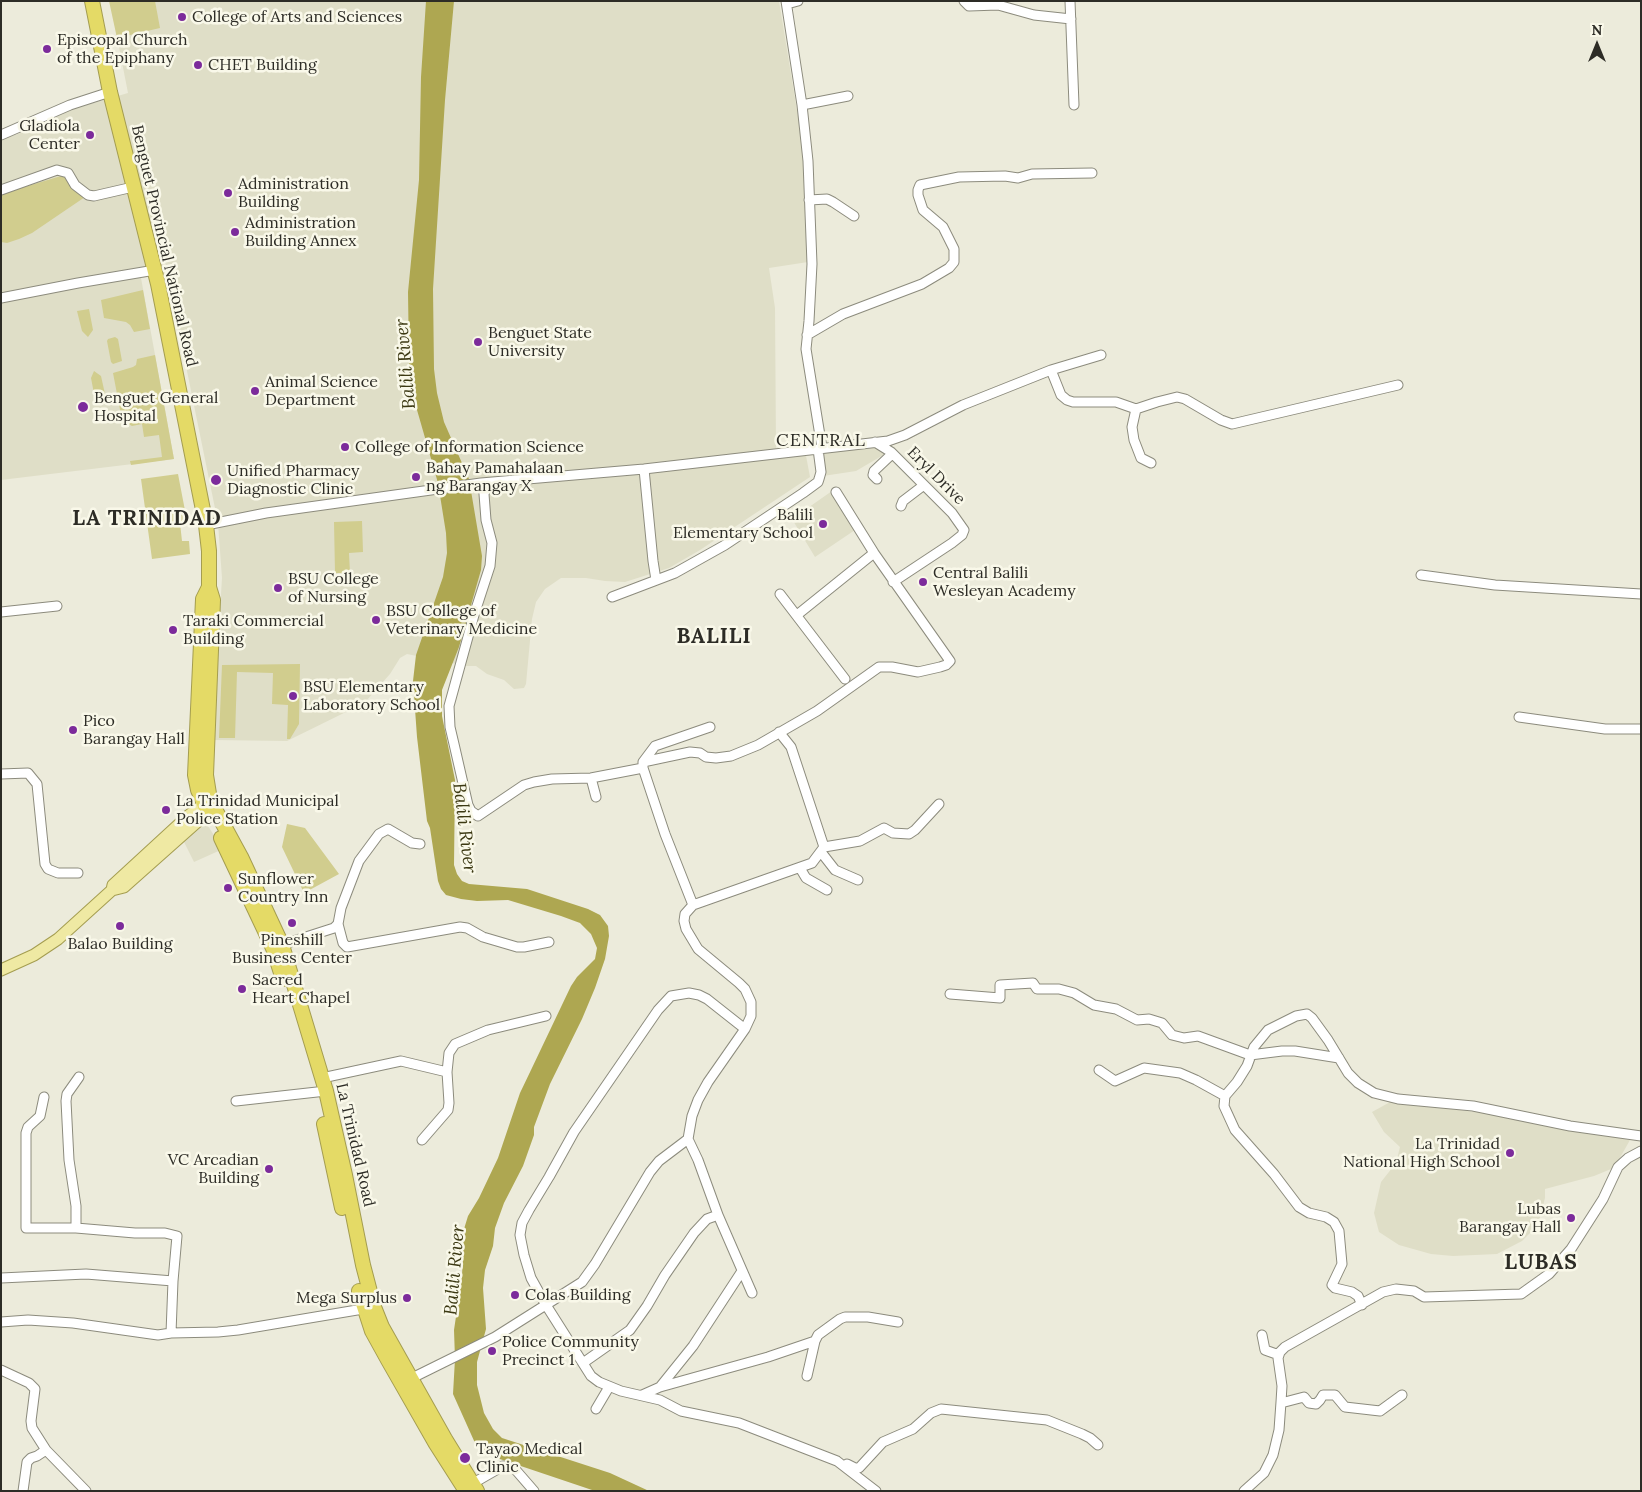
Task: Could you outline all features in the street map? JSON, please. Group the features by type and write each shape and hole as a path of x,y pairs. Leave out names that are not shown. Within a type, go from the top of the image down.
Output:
{"highway":[{"name":"Benguet Provincial National Road","path":"92,1 110,92 155,270 206,525 209,551 209,587 213,600 206,775 209,806"},
{"name":"La Trinidad Road","path":"209,806 240,857 277,946 321,1087 327,1118 345,1175 364,1272 372,1331 406,1381 470,1488"}],"main road":[{"path":"1,970 34,955 71,929 112,889 113,884 188,816 209,806"}],"street":[{"path":"612,597 674,573 725,545 818,482 821,472 820,448 806,349 812,264 808,161 802,105 786,3 798,1"},
{"path":"964,1 970,6 998,5 1034,15 1071,19"},
{"path":"1070,1 1074,105"},
{"path":"1,135 70,105 110,92"},
{"path":"802,105 848,96"},
{"path":"1,190 57,170 68,173 75,185 88,195 94,196 133,187"},
{"path":"807,335 843,314 878,299 922,284 949,268 954,262 954,249 943,227 923,210 918,195 920,185 959,177 1005,176 1018,178 1032,174 1092,173"},
{"path":"809,200 826,199 854,216"},
{"path":"1,298 155,270"},
{"path":"206,525 266,513 484,483 644,469 888,441 905,435 963,406 1051,370 1101,356"},
{"path":"1051,370 1061,395 1066,400 1072,402 1116,402 1136,409 1177,397 1185,399 1226,423 1238,424 1398,385"},
{"path":"1136,409 1132,427 1134,440 1141,458 1151,463"},
{"name":"Eryl Drive","path":"875,442 892,454 924,485 952,513 964,530 960,538 893,582"},
{"path":"877,479 873,475 874,471 892,454"},
{"path":"644,469 656,580"},
{"path":"484,483 486,520 492,543 490,566 474,615 450,706 450,727 468,805 471,811 478,816 524,785 552,779 591,778 690,752 716,758 731,756 758,745 817,711 879,668 892,667 918,672 946,665 947,657 874,554 836,492"},
{"path":"901,506 903,502 924,485"},
{"path":"797,615 874,554"},
{"path":"1421,575 1495,585 1641,594"},
{"path":"780,594 846,679"},
{"path":"1,612 58,606"},
{"path":"1519,717 1605,729 1641,729"},
{"path":"693,905 666,834 643,765 648,753 655,746 710,727"},
{"path":"779,732 790,747 823,849 835,870 858,880"},
{"path":"1,774 28,772 36,784 45,864 48,869 58,873 78,872"},
{"path":"591,778 596,797"},
{"path":"752,1293 688,1139 692,1116 704,1088 745,1029 751,1016 752,1002 745,989 739,983 698,949 686,929 684,914 693,905 812,863 823,849 860,841 884,828 893,832 909,834 939,804"},
{"path":"420,844 412,843 388,829 379,834 359,860 341,908 338,924 343,943 347,947 460,927 467,928 483,937 517,947 549,942"},
{"path":"800,868 806,878 827,890"},
{"path":"277,946 334,928 338,924"},
{"path":"950,994 1000,998 1000,985 1033,983 1037,989 1059,989 1074,993 1094,1005 1116,1009 1136,1020 1149,1019 1162,1022 1172,1034 1184,1038 1198,1036 1250,1056 1295,1050 1339,1058"},
{"path":"745,1029 707,999 689,993 671,996 648,1025 574,1132 522,1223 520,1235 524,1255 532,1278 546,1305 591,1376 609,1387 660,1400 674,1409 739,1423 855,1468 859,1468 883,1442 913,1429 931,1413 941,1409 1047,1420 1090,1438 1098,1446"},
{"path":"1362,1305 1358,1296 1352,1292 1335,1288 1332,1285 1342,1264 1339,1231 1334,1222 1326,1217 1309,1213 1298,1207 1274,1174 1235,1130 1224,1106 1224,1096 1247,1066 1250,1056 1262,1036 1268,1030 1301,1014 1307,1014 1312,1018 1348,1073 1358,1083 1374,1093 1398,1099 1473,1106 1570,1126 1641,1136"},
{"path":"422,1140 448,1110 447,1072 451,1048 458,1042 488,1030 546,1016"},
{"path":"639,1019 648,1025"},
{"path":"236,1101 321,1087 402,1061 447,1072"},
{"path":"1099,1070 1116,1082 1144,1068 1180,1073 1224,1096"},
{"path":"76,1228 76,1206 70,1160 66,1100 67,1094 79,1077"},
{"path":"44,1097 40,1116 28,1127 26,1133 26,1228 76,1228 174,1234 177,1236 171,1333"},
{"path":"406,1381 495,1336 582,1282 595,1264 650,1172 659,1160 688,1139"},
{"path":"1248,1490 1264,1473 1273,1455 1279,1430 1281,1404 1282,1386 1278,1364 1279,1355 1285,1347 1384,1292 1396,1289 1414,1292 1424,1297 1521,1294 1549,1274 1571,1249 1603,1199 1618,1167 1628,1158 1641,1151"},
{"path":"583,1363 630,1330 694,1233 707,1220 718,1215"},
{"path":"660,1387 693,1346 742,1271"},
{"path":"1,1278 86,1274 173,1281"},
{"path":"1,1322 28,1320 73,1323 158,1335 231,1331 369,1308"},
{"path":"807,1376 818,1335 844,1317 868,1317 898,1322"},
{"path":"1262,1335 1265,1350 1279,1355"},
{"path":"642,1396 660,1387 792,1350 815,1341"},
{"path":"1,1370 35,1389 30,1421 32,1428 46,1450 86,1491"},
{"path":"596,1409 609,1387"},
{"path":"1281,1404 1304,1397 1309,1403 1316,1404 1323,1395 1335,1395 1345,1407 1380,1411 1402,1395"},
{"path":"23,1491 27,1462 30,1458 46,1450"},
{"path":"842,1464 873,1490"},
{"path":"470,1488 503,1466 514,1468 534,1491"}],"shaded area":[{"path":"109,1 155,1 160,28 117,38"},
{"name":"Benguet State University","path":"110,1 779,1 802,141 808,262 769,268 775,308 776,448 804,445 810,477 700,550 669,568 625,582 586,578 561,578 545,589 536,602 532,619 526,684 524,688 514,689 504,680 487,674 476,666 467,666 407,654 400,658 390,674 367,700 287,741 214,740 222,578 218,523 167,273 141,278 174,459 1,480 1,139 18,134 73,109 128,93"},
{"path":"426,1 454,1 445,100 433,289 434,369 437,393 444,422 469,479 482,556 481,570 459,647 442,690 442,716 455,780 454,865 462,881 469,884 527,889 588,909 600,915 608,926 609,936 605,959 595,988 550,1084 534,1127 534,1135 523,1166 504,1203 495,1228 493,1246 485,1270 483,1288 486,1329 477,1362 477,1385 484,1413 493,1429 502,1438 610,1473 649,1491 595,1491 494,1457 475,1443 453,1394 454,1330 462,1276 464,1229 468,1216 479,1198 498,1158 520,1093 571,986 595,959 597,948 591,934 580,923 561,916 508,900 477,901 446,895 438,881 430,828 427,821 417,737 413,681 416,655 443,577 447,553 446,533 438,483 413,396 409,361 408,292 419,180 421,77"},
{"path":"61,176 65,177 85,197 32,233 7,243 1,242 1,194"},
{"path":"143,290 150,329 134,332 126,322 104,318 101,300"},
{"path":"89,309 93,330 88,337 82,331 77,311"},
{"path":"115,337 118,339 122,361 113,364 107,341"},
{"path":"155,355 174,459 131,465 130,461 162,457 159,435 144,437 142,424 132,426 122,420 113,373 133,367 136,365 137,359"},
{"path":"94,371 101,376 107,403 96,404 91,378"},
{"path":"873,443 885,454 856,471 823,476 820,452"},
{"path":"178,474 187,521 180,523 182,541 189,541 190,554 152,559 141,479"},
{"name":"Balili Elementary School","path":"832,491 855,530 815,557 792,519"},
{"path":"362,521 363,552 349,553 350,573 335,573 334,522"},
{"path":"300,664 299,724 290,739 287,739 288,705 272,704 273,673 237,672 235,738 219,738 222,665"},
{"path":"206,823 223,849 194,862 183,840"},
{"path":"287,824 305,828 339,874 304,893 282,847"},
{"path":"1392,1101 1498,1115 1630,1140 1617,1163 1611,1169 1594,1176 1545,1189 1545,1198 1538,1225 1522,1241 1497,1254 1453,1256 1431,1254 1399,1245 1379,1232 1374,1213 1381,1182 1396,1163 1400,1147 1384,1132 1372,1112"}],"place":[{"name":"College of Arts and Sciences","path":"182,17"},
{"name":"Episcopal Church of the Epiphany","path":"47,49"},
{"name":"CHET Building","path":"198,65"},
{"name":"Gladiola Center","path":"90,135"},
{"name":"Administration Building","path":"228,193"},
{"name":"Administration Building Annex","path":"235,232"},
{"name":"Benguet State University","path":"478,342"},
{"name":"Animal Science Department","path":"255,391"},
{"name":"Benguet General Hospital","path":"83,407"},
{"name":"College of Information Science","path":"345,447"},
{"name":"Bahay Pamahalaan ng Barangay X","path":"416,477"},
{"name":"Unified Pharmacy Diagnostic Clinic","path":"216,480"},
{"name":"Balili Elementary School","path":"823,524"},
{"name":"Central Balili Wesleyan Academy","path":"923,582"},
{"name":"BSU College of Nursing","path":"278,588"},
{"name":"BSU College of Veterinary Medicine","path":"376,620"},
{"name":"Taraki Commercial Building","path":"173,630"},
{"name":"BSU Elementary Laboratory School","path":"293,696"},
{"name":"Pico Barangay Hall","path":"73,730"},
{"name":"La Trinidad Municipal Police Station","path":"166,810"},
{"name":"Sunflower Country Inn","path":"228,888"},
{"name":"Pineshill Business Center","path":"292,923"},
{"name":"Balao Building","path":"120,926"},
{"name":"Sacred Heart Chapel","path":"242,989"},
{"name":"La Trinidad National High School","path":"1510,1153"},
{"name":"VC Arcadian Building","path":"269,1169"},
{"name":"Lubas Barangay Hall","path":"1571,1218"},
{"name":"Colas Building","path":"515,1295"},
{"name":"Mega Surplus","path":"407,1298"},
{"name":"Police Community Precinct 1","path":"492,1351"},
{"name":"Tayao Medical Clinic","path":"465,1458"}],"district":[{"name":"CENTRAL","path":"821,441"},
{"name":"LA TRINIDAD","path":"147,519"},
{"name":"BALILI","path":"714,637"},
{"name":"LUBAS","path":"1541,1263"}],"water label":[{"name":"Balili River","path":"406,364"},
{"name":"Balili River","path":"464,828"},
{"name":"Balili River","path":"455,1270"}]}
